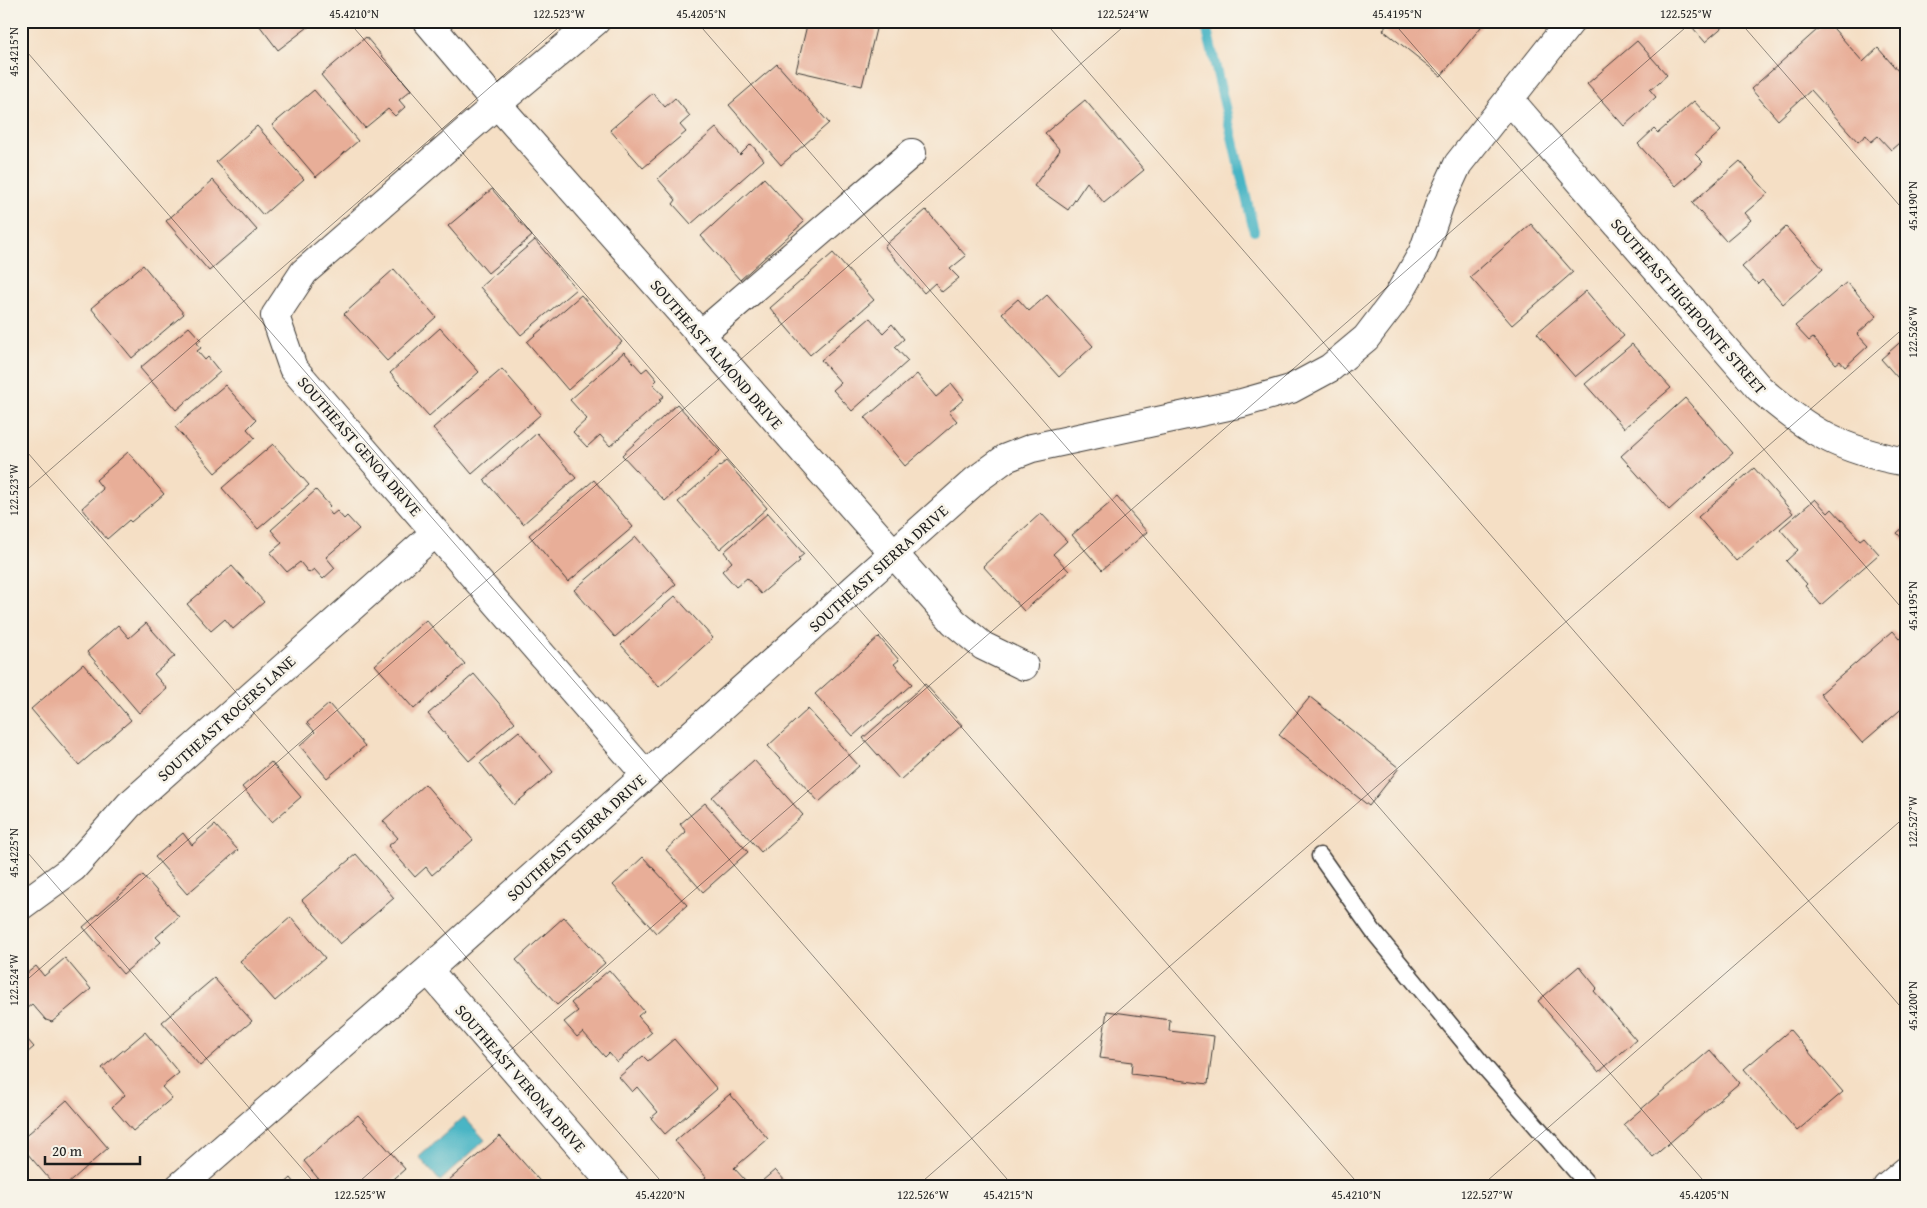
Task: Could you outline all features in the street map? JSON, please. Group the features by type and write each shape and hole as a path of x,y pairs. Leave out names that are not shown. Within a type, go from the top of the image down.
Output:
{"street":[{"name":"SOUTHEAST ALMOND DRIVE","path":"427,21 497,104 954,622 983,646 1024,666"},
{"path":"497,104 596,21"},
{"name":"SOUTHEAST SIERRA DRIVE","path":"178,1187 428,970 976,480 1006,458 1032,448 1242,404 1291,389 1330,368 1366,338 1398,296 1423,252 1440,203 1458,164 1571,21"},
{"name":"SOUTHEAST HIGHPOINTE STREET","path":"1509,99 1760,388 1788,414 1815,432 1840,445 1877,457 1906,462"},
{"name":"SOUTHEAST GENOA DRIVE","path":"497,104 304,272 275,316 293,368 646,775"},
{"path":"700,335 912,153"},
{"name":"SOUTHEAST ROGERS LANE","path":"21,906 73,868 129,805 435,533"},
{"name":"SOUTHEAST VERONA DRIVE","path":"428,970 615,1187"},
{"path":"1887,1187 1906,1171"}],"lane":[{"path":"1320,856 1385,946 1488,1071 1590,1187"}],"water":[{"path":"464,1117 485,1140 440,1181 419,1157"}],"building":[{"path":"256,21 316,21 278,50"},
{"path":"808,21 844,21 876,29 862,86 796,71"},
{"path":"1390,21 1474,21 1481,27 1441,76 1383,30"},
{"path":"1687,21 1734,21 1728,27 1726,24 1705,42"},
{"path":"1827,21 1863,62 1878,48 1906,80 1906,137 1891,150 1878,136 1871,142 1866,135 1858,142 1811,90 1778,120 1751,89"},
{"path":"366,37 411,90 399,100 405,107 395,116 388,109 365,128 321,75"},
{"path":"1637,41 1667,75 1650,90 1656,97 1624,126 1587,84"},
{"path":"777,64 829,123 781,165 729,105"},
{"path":"314,90 358,141 316,177 272,125"},
{"path":"653,93 665,107 675,98 690,116 680,125 686,132 643,168 610,130"},
{"path":"1085,100 1144,170 1104,203 1087,182 1068,210 1034,186 1060,150 1045,133"},
{"path":"1694,101 1721,131 1695,154 1703,162 1676,186 1638,144 1654,129 1658,133"},
{"path":"257,126 304,179 263,215 216,162"},
{"path":"716,128 740,155 751,144 764,160 691,224 673,204 676,200 658,179"},
{"path":"1740,161 1768,193 1745,213 1751,220 1726,241 1692,203"},
{"path":"764,178 804,222 740,280 701,236"},
{"path":"213,180 257,230 209,271 166,221"},
{"path":"492,189 532,236 488,273 448,226"},
{"path":"926,210 966,256 950,269 959,278 942,292 935,283 924,293 884,246"},
{"path":"1531,224 1573,272 1512,325 1470,277"},
{"path":"1786,227 1823,269 1783,304 1762,280 1758,284 1742,267"},
{"path":"535,240 576,289 521,335 480,287"},
{"path":"833,253 874,300 810,355 770,308"},
{"path":"143,265 184,314 132,358 91,308"},
{"path":"394,269 436,317 387,361 344,314"},
{"path":"1847,282 1877,316 1857,334 1868,346 1845,367 1840,361 1836,364 1813,338 1809,341 1795,326"},
{"path":"1586,291 1624,336 1575,377 1537,333"},
{"path":"581,295 622,342 568,390 527,342"},
{"path":"1047,295 1093,346 1059,377 1002,313 1018,299 1029,311"},
{"path":"870,318 883,333 892,324 904,339 895,347 908,361 852,411 833,390 841,383 821,360"},
{"path":"189,327 201,340 197,343 201,348 197,351 205,360 208,357 220,372 176,410 140,368"},
{"path":"440,328 479,372 429,416 390,373"},
{"path":"1906,337 1906,387 1881,359"},
{"path":"1632,344 1671,388 1624,428 1585,384"},
{"path":"624,352 642,372 647,368 657,380 653,384 664,396 659,400 661,401 610,446 600,435 587,447 573,432 587,419 570,400"},
{"path":"502,369 541,414 472,474 433,428"},
{"path":"917,374 936,397 952,384 964,399 949,412 957,421 905,466 865,418"},
{"path":"225,385 256,420 247,429 255,438 215,473 175,427"},
{"path":"1685,398 1733,453 1669,510 1621,456"},
{"path":"677,404 720,451 665,501 622,455"},
{"path":"537,433 576,478 523,524 484,480"},
{"path":"273,444 309,485 258,529 222,488"},
{"path":"128,452 164,494 131,522 129,520 107,539 82,508 103,489 96,480"},
{"path":"726,461 767,508 720,549 678,502"},
{"path":"1754,468 1793,513 1736,561 1698,517"},
{"path":"594,480 633,527 568,582 529,535"},
{"path":"316,490 330,506 327,509 332,515 337,511 344,519 347,516 359,529 326,557 335,568 323,579 314,569 309,573 300,562 287,572 270,553 282,543 271,530"},
{"path":"1117,497 1147,532 1102,570 1072,535"},
{"path":"1815,499 1828,513 1832,509 1860,540 1864,537 1879,554 1821,605 1805,586 1807,584 1786,561 1798,550 1780,529"},
{"path":"768,513 804,554 798,559 800,561 761,594 747,578 736,587 722,571 732,562 724,552"},
{"path":"1041,513 1067,541 1053,554 1069,571 1024,611 983,566"},
{"path":"1906,525 1906,543 1897,533"},
{"path":"636,537 676,584 615,637 574,590"},
{"path":"232,566 264,602 233,629 225,619 211,631 187,604"},
{"path":"675,596 713,638 659,687 621,645"},
{"path":"426,620 465,664 414,709 375,665"},
{"path":"146,623 175,656 154,674 167,689 139,713 87,652 118,625 129,638"},
{"path":"1893,631 1906,646 1906,705 1862,743 1820,694"},
{"path":"879,637 899,660 894,664 912,684 853,736 815,694"},
{"path":"83,664 131,720 79,765 31,709"},
{"path":"474,674 515,722 469,761 428,714"},
{"path":"925,684 962,725 900,780 863,738"},
{"path":"1310,697 1399,768 1369,806 1279,735"},
{"path":"329,704 365,746 327,778 300,746 315,732 307,723"},
{"path":"808,709 859,766 819,802 768,746"},
{"path":"519,731 553,772 514,805 480,763"},
{"path":"754,760 803,815 761,852 712,797"},
{"path":"271,762 301,797 272,822 242,787"},
{"path":"425,784 473,840 432,875 426,867 415,877 388,846 398,838 383,821"},
{"path":"705,803 748,852 703,892 666,850 686,832 680,824"},
{"path":"215,825 238,850 187,894 155,857 183,833 192,845"},
{"path":"356,854 394,898 340,944 302,900"},
{"path":"643,857 687,905 656,933 613,885"},
{"path":"143,875 179,917 156,937 161,942 123,974 83,927"},
{"path":"291,917 325,958 275,1001 240,961"},
{"path":"564,917 605,963 557,1005 516,960"},
{"path":"65,958 91,989 52,1022 46,1020 32,1004 21,1013 21,978 36,966 44,976"},
{"path":"1579,966 1597,988 1594,991 1636,1040 1599,1072 1538,1001"},
{"path":"609,970 644,1011 638,1016 652,1032 617,1062 609,1053 605,1057 583,1032 577,1037 564,1022 578,1011 571,1003"},
{"path":"214,978 252,1021 200,1066 162,1022"},
{"path":"1107,1011 1170,1020 1169,1031 1214,1036 1208,1084 1131,1074 1132,1062 1100,1058"},
{"path":"1790,1030 1843,1092 1797,1131 1744,1069"},
{"path":"21,1032 34,1047 21,1058"},
{"path":"145,1032 179,1073 162,1087 172,1098 133,1131 112,1107 125,1095 102,1068"},
{"path":"674,1039 717,1089 665,1134 651,1118 658,1112 637,1087 632,1092 619,1077 643,1056 648,1061"},
{"path":"1710,1050 1739,1083 1653,1157 1624,1124"},
{"path":"730,1094 768,1139 734,1168 745,1180 737,1187 710,1187 704,1179 706,1177 675,1141"},
{"path":"67,1100 108,1148 64,1187 56,1187 21,1146 21,1140"},
{"path":"358,1115 405,1169 385,1187 325,1187 304,1161"},
{"path":"500,1136 545,1187 441,1187"},
{"path":"775,1170 788,1184 792,1181 797,1187 755,1187"},
{"path":"291,1178 298,1187 281,1187"}],"waterway":[{"path":"1205,21 1254,231"}]}
